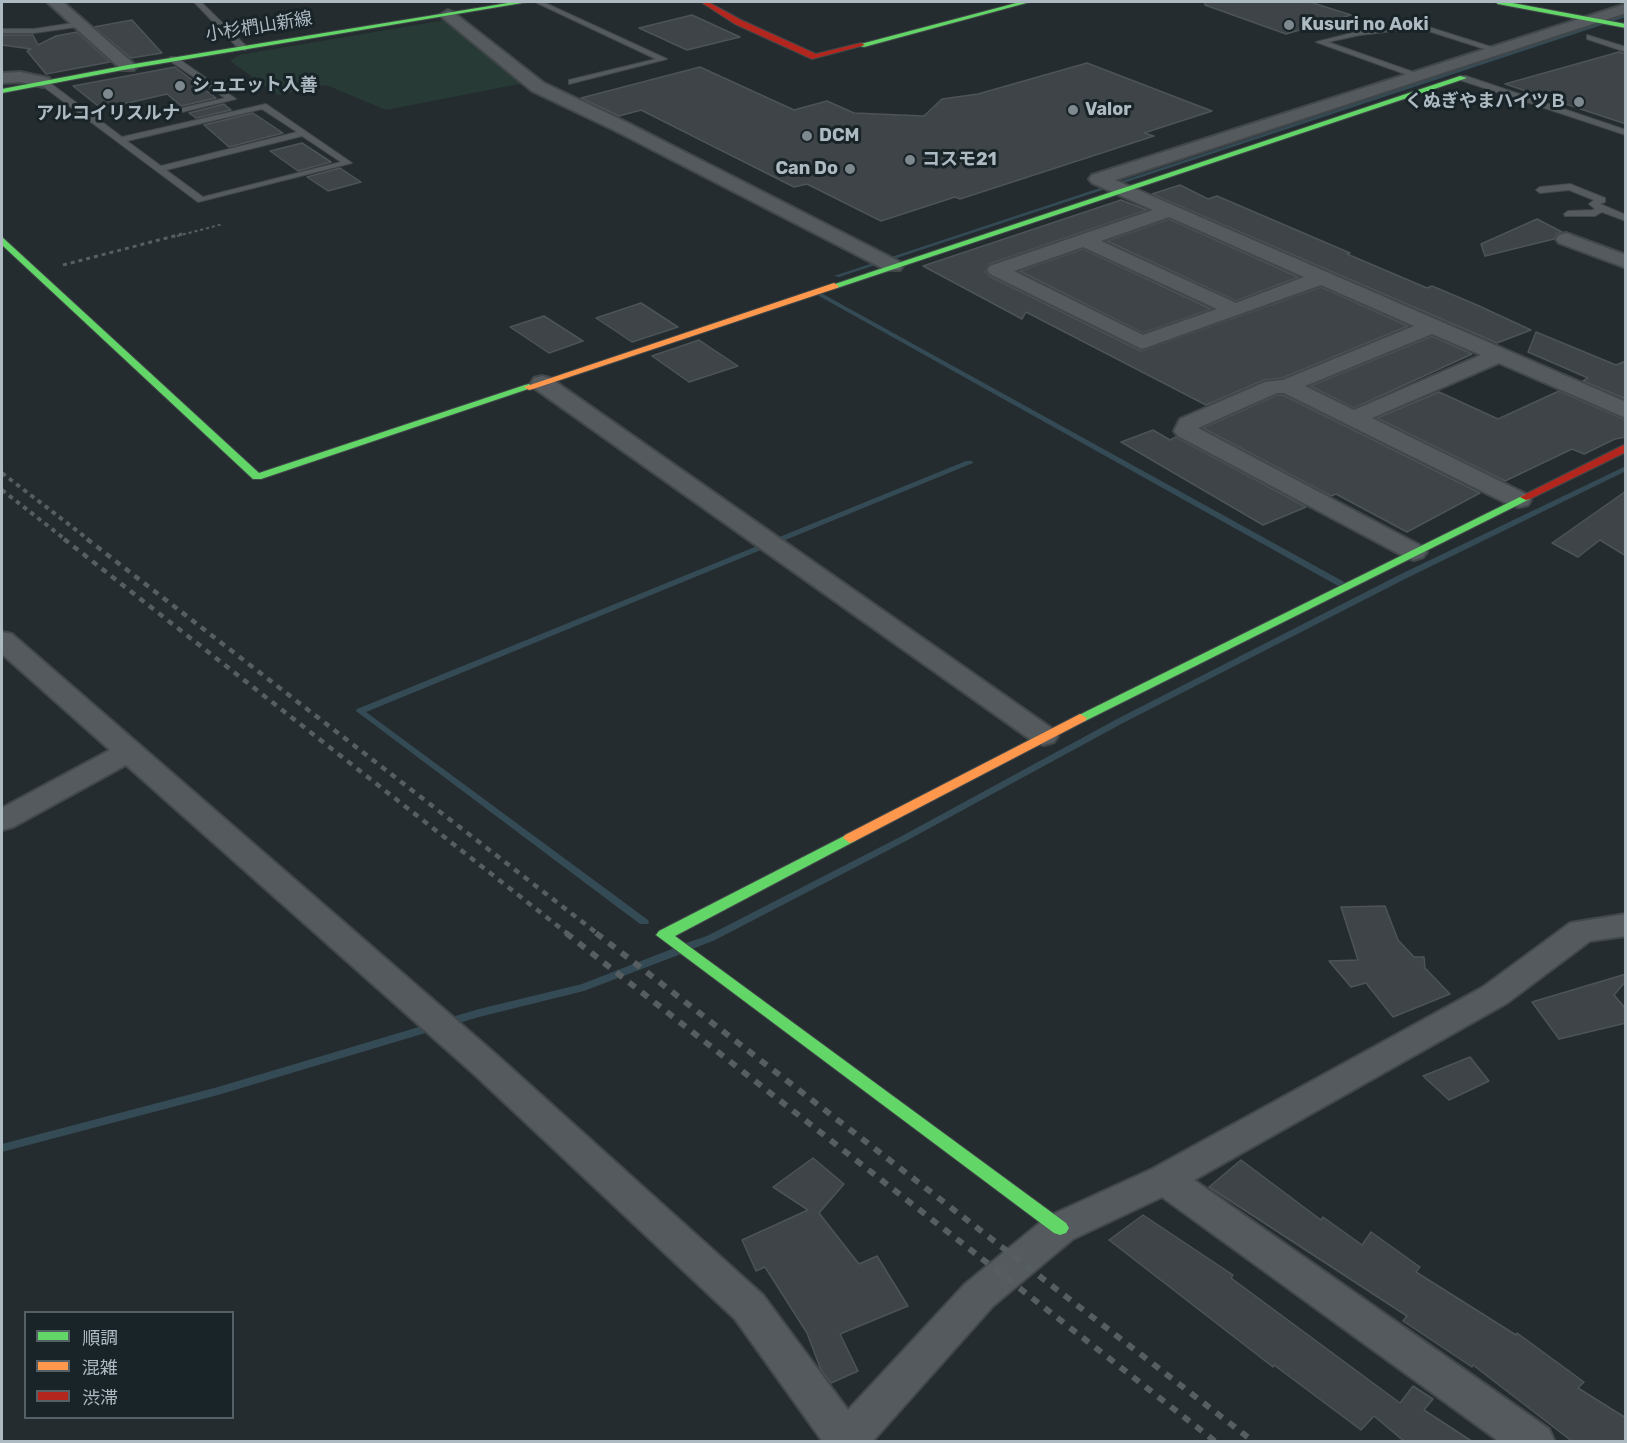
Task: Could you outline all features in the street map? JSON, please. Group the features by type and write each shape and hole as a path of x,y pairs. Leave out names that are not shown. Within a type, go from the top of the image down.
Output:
{"main road":[{"name":"小杉椚山新線","path":"2,91 173,59 524,2"},
{"path":"704,2 738,22 815,57 1026,2"},
{"path":"1498,2 1624,25"},
{"path":"2,240 257,477 1463,78"},
{"path":"1060,1228 664,935 1044,736 1626,447"}],"street":[{"path":"55,2 128,67"},
{"path":"1626,8 1595,20 1098,179 1626,411"},
{"path":"447,15 538,87 622,126 893,266"},
{"path":"1584,39 1624,25"},
{"path":"1437,69 1463,78 1484,71"},
{"path":"2,78 20,77 43,82"},
{"path":"1168,211 997,270 1142,343 1320,278"},
{"path":"1566,239 1626,262"},
{"path":"1084,240 1235,310"},
{"path":"1414,552 1186,431 1188,424 1273,387 1287,386 1432,326"},
{"path":"1354,418 1499,355"},
{"path":"542,383 1044,736"},
{"path":"1287,386 1519,500"},
{"path":"2,640 487,1066 749,1307 845,1441 979,1295 1060,1228 1165,1179 1495,995 1581,931 1626,925"},
{"path":"2,820 128,752"},
{"path":"1165,1179 1534,1442"}],"lane":[{"path":"197,2 243,48"},
{"path":"538,2 663,59 572,82"},
{"path":"2,31 33,31 80,24"},
{"path":"1416,76 1320,42 1360,33 1419,26 1497,50"},
{"path":"1584,39 1626,50"},
{"path":"173,59 232,99 186,110"},
{"path":"1463,78 1626,133"},
{"path":"43,82 120,140 160,170 201,200 348,163 262,106 120,140"},
{"path":"160,170 304,134"},
{"path":"1540,190 1570,187 1602,200 1593,204 1601,209 1626,218"},
{"path":"1568,214 1594,213 1601,209"}],"path":[{"path":"36,272 223,224"}],"green space":[{"path":"445,20 524,83 386,110 326,85 278,95 230,61 239,55"}],"building":[{"name":"Kusuri no Aoki","path":"1205,2 1310,2 1351,15 1286,34 1205,5"},
{"path":"692,15 740,37 687,50 639,28"},
{"path":"132,20 162,53 131,58 94,27"},
{"path":"77,32 110,62 46,74 27,51 31,49 2,45 2,35 33,35 38,45 56,36"},
{"path":"1619,52 1626,54 1626,124 1505,84"},
{"name":"コスモ21","path":"1087,63 1212,111 1144,133 1154,136 960,199 955,197 881,221 807,184 794,187 641,110 619,116 581,98 700,67 794,110 827,101 854,113 924,116 942,99 978,94"},
{"path":"175,67 216,98 181,106 167,94 102,109 73,86"},
{"path":"224,104 231,110 196,118 189,113"},
{"path":"253,113 283,133 229,147 204,125"},
{"path":"302,143 331,162 298,171 270,151"},
{"path":"340,168 361,182 328,191 307,177"},
{"path":"1180,185 1208,199 1217,196 1350,253 1347,254 1427,288 1432,286 1531,330 1497,343 1152,194"},
{"path":"1121,200 1147,210 989,264 985,271 989,276 1141,351 1321,287 1408,326 1282,378 1264,380 1206,405 1026,312 1022,319 923,266"},
{"path":"1169,219 1298,277 1236,301 1107,241"},
{"path":"1537,219 1562,232 1554,239 1485,256 1481,244"},
{"path":"1083,249 1211,309 1143,333 1020,271"},
{"path":"641,303 678,327 632,342 596,318"},
{"path":"544,316 583,341 549,353 510,327"},
{"path":"1536,332 1616,365 1626,361 1626,399 1583,381 1588,378 1528,352"},
{"path":"1432,336 1472,354 1354,408 1310,386"},
{"path":"699,340 738,366 689,382 652,356"},
{"path":"1559,391 1626,420 1626,437 1615,439 1584,454 1572,449 1505,481 1377,418 1439,392 1498,419"},
{"path":"1277,395 1283,395 1480,493 1407,532 1336,494 1331,496 1203,428"},
{"path":"1153,430 1170,440 1176,437 1306,507 1263,525 1121,442"},
{"path":"1626,491 1626,556 1600,540 1578,557 1552,543"},
{"path":"1385,906 1398,940 1414,957 1424,957 1425,968 1450,994 1393,1017 1366,983 1351,987 1329,961 1358,960 1341,907"},
{"path":"1626,974 1626,981 1614,995 1626,1009 1626,1023 1559,1039 1532,1002"},
{"path":"1470,1057 1489,1081 1449,1100 1423,1076"},
{"path":"813,1158 844,1184 819,1213 859,1264 877,1256 908,1306 840,1334 858,1371 831,1383 821,1370 807,1333 765,1267 756,1271 742,1240 808,1210 773,1187"},
{"path":"1241,1160 1321,1220 1323,1217 1362,1245 1371,1232 1420,1267 1416,1272 1516,1335 1517,1333 1584,1382 1578,1388 1626,1418 1626,1442 1573,1442 1473,1365 1472,1367 1403,1321 1407,1316 1209,1187"},
{"path":"1143,1215 1233,1275 1231,1278 1400,1403 1413,1386 1433,1399 1424,1410 1473,1442 1405,1442 1374,1416 1361,1430 1274,1365 1273,1367 1109,1240"}],"waterway":[{"path":"837,276 1626,15"},
{"path":"821,295 1343,585"},
{"path":"644,922 360,711 969,463"},
{"path":"690,946 711,938 903,839 1120,721 1404,576 1626,468"},
{"path":"2,1148 218,1091 479,1013 584,987 677,951"}],"railway":[{"path":"2,473 89,540"},
{"path":"2,490 66,540"},
{"path":"64,539 568,934"},
{"path":"87,539 598,934"},
{"path":"566,933 1216,1442"},
{"path":"596,933 1254,1442"}],"traffic: fast":[{"path":"2,91 128,67 524,2"},
{"path":"861,45 1026,2"},
{"path":"1498,2 1626,26"},
{"path":"834,286 1463,78"},
{"path":"2,240 257,477 529,387"},
{"path":"1080,718 1526,497"},
{"path":"850,838 664,935 1060,1228"}],"traffic: slow":[{"path":"529,387 834,286"},
{"path":"850,838 1080,718"}],"traffic: jam":[{"path":"704,2 738,22 815,57 861,45"},
{"path":"1526,497 1626,447"}],"place":[{"name":"Kusuri no Aoki","path":"1289,25"},
{"name":"シュエット入善","path":"180,86"},
{"name":"アルコイリスルナ","path":"108,94"},
{"name":"くぬぎやまハイツＢ","path":"1579,102"},
{"name":"Valor","path":"1073,110"},
{"name":"DCM","path":"807,136"},
{"name":"コスモ21","path":"910,160"},
{"name":"Can Do","path":"850,169"}]}
